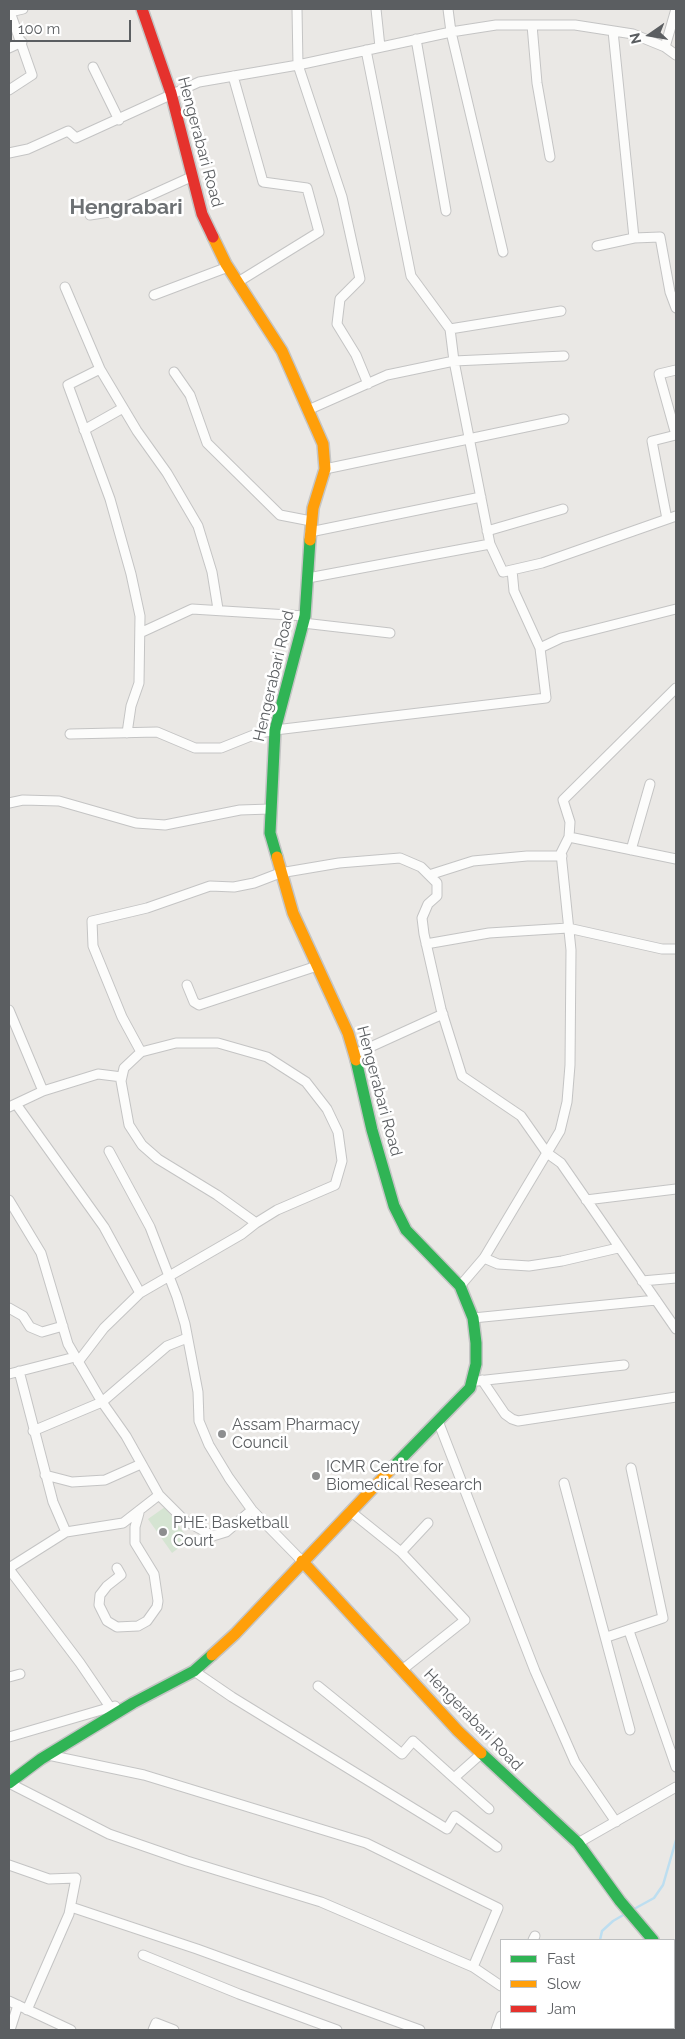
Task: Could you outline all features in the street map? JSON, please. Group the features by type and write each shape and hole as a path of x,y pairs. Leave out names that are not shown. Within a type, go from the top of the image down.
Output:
{"main road":[{"name":"Hengerabari Road","path":"9,1783 47,1755 133,1703 194,1671 235,1634 302,1561 477,1381 473,1318 460,1286 406,1230 394,1206 372,1130 355,1054 348,1033 292,913 270,833 275,730 304,619 313,508 325,469 323,444 282,351 228,267 202,214 171,93 142,9"},
{"name":"Hengerabari Road","path":"302,1561 481,1754 578,1843 620,1902 652,1939"}],"street":[{"path":"9,90 32,75 10,11 23,9"},
{"path":"297,9 298,65 342,197 360,279 340,299 337,324 356,356 368,384"},
{"path":"376,9 380,47"},
{"path":"448,9 451,32 502,252"},
{"path":"666,47 676,9"},
{"path":"9,153 28,149 68,131 76,138 119,120 171,93 199,82 298,65 416,39 496,25 574,25 632,34 666,47 676,55"},
{"path":"532,25 537,83 550,157"},
{"path":"613,31 634,238"},
{"path":"416,39 446,211"},
{"path":"9,48 22,42"},
{"path":"366,50 411,276 450,329 454,361 487,531 490,544 503,572 542,563 672,517 652,441 676,435 659,374 676,370"},
{"path":"93,67 119,120"},
{"path":"233,76 263,182 307,188 319,232 238,282"},
{"path":"90,215 116,211 191,177"},
{"path":"597,246 634,238 660,237 670,292 676,308"},
{"path":"154,295 228,267"},
{"path":"65,287 100,369 123,408 167,473 198,526 212,572 218,609"},
{"path":"450,329 560,312"},
{"path":"308,410 387,376 454,361 564,356"},
{"path":"100,369 68,386 110,499 131,574 140,616 139,682 131,706 127,733"},
{"path":"174,372 190,395 207,443 280,515 311,526 481,497"},
{"path":"84,430 123,408"},
{"path":"325,469 564,419"},
{"path":"487,531 563,509"},
{"path":"308,578 490,544"},
{"path":"70,734 157,732 195,748 221,748 256,734 275,730 546,698 540,648 514,591 512,570"},
{"path":"140,633 192,609 218,609 304,619 390,633"},
{"path":"540,648 561,638 676,609"},
{"path":"460,1286 484,1258 560,1132 567,1102 570,1046 571,950 562,856 569,838 570,822 563,800 676,688"},
{"path":"667,696 676,702"},
{"path":"631,850 650,784"},
{"path":"9,803 23,800 59,801 136,823 165,824 240,810 270,809"},
{"path":"569,838 676,859"},
{"path":"429,875 473,862 527,856 562,856"},
{"path":"141,1052 122,1018 93,946 92,921 147,908 210,886 234,887 254,883 280,873 339,863 400,858 421,867 437,883 437,896 428,904 422,918 426,944 443,1014 462,1076 521,1116 547,1153 560,1163 676,1329"},
{"path":"426,944 489,933 568,928 662,949 676,949"},
{"path":"187,985 194,1002 199,1005 317,966"},
{"path":"9,1010 43,1091"},
{"path":"355,1054 443,1014"},
{"path":"9,1374 76,1360 104,1328 140,1293 242,1234 277,1210 335,1185 342,1161 338,1132 327,1109 306,1082 267,1057 218,1043 176,1043 141,1052 124,1068 122,1077 125,1108 130,1125 142,1145 158,1159 217,1195 256,1223"},
{"path":"122,1077 98,1074 43,1091 13,1106 104,1227 140,1293"},
{"path":"108,1152 150,1227 169,1275 185,1324 198,1392 199,1421 209,1445 229,1478 252,1510 302,1561"},
{"path":"586,1200 676,1189"},
{"path":"9,1200 41,1253 68,1344 76,1360 126,1436 160,1495 184,1520 213,1536 226,1532 252,1510"},
{"path":"484,1258 498,1264 529,1266 562,1261 618,1248"},
{"path":"642,1281 676,1278"},
{"path":"473,1318 656,1300"},
{"path":"9,1308 23,1316 30,1328 42,1332 63,1326"},
{"path":"33,1431 102,1402 168,1346 187,1338"},
{"path":"477,1381 624,1365"},
{"path":"19,1371 45,1475 53,1502 66,1532"},
{"path":"477,1381 505,1414 518,1421 676,1397"},
{"path":"438,1421 535,1671 575,1762 616,1822"},
{"path":"45,1475 72,1482 105,1480 141,1464"},
{"path":"607,1637 663,1618 631,1468"},
{"path":"564,1483 607,1637 630,1730"},
{"path":"110,1707 80,1663 9,1568 66,1532 123,1523 139,1513 160,1495"},
{"path":"350,1511 401,1552 464,1620 402,1670"},
{"path":"117,1568 121,1575 106,1586 100,1595 99,1605 107,1621 116,1627 138,1626 147,1621 157,1607 158,1601 154,1574 135,1542 135,1527 139,1513"},
{"path":"401,1552 428,1523"},
{"path":"629,1631 676,1767"},
{"path":"194,1671 232,1697 447,1830 455,1816 497,1847"},
{"path":"9,1676 20,1674"},
{"path":"318,1686 402,1754 414,1741 489,1809"},
{"path":"9,1737 110,1707 133,1703"},
{"path":"454,1778 481,1754"},
{"path":"47,1755 144,1775 366,1843 498,1908 473,1967"},
{"path":"9,1783 109,1834 187,1861 321,1902 473,1967 500,1985"},
{"path":"578,1843 676,1787"},
{"path":"9,1864 49,1879 76,1878 71,1907 23,2008 10,2030"},
{"path":"71,1907 197,1949 420,2030"},
{"path":"143,1955 239,1994 337,2030"},
{"path":"9,2000 71,2030"},
{"path":"153,2030 156,2023 174,2030"}],"green space":[{"path":"165,1507 189,1540 172,1553 148,1519"}],"waterway":[{"path":"634,1909 654,1898 663,1885 676,1840"},
{"path":"600,1939 602,1931 613,1921 625,1914"}],"traffic: fast":[{"path":"277,857 270,833 275,730 305,616 310,540"},
{"path":"356,1060 372,1130 394,1206 406,1230 460,1286 473,1318 476,1343 476,1364 470,1388 393,1467"},
{"path":"9,1783 41,1759 133,1703 194,1671 212,1655"},
{"path":"481,1753 578,1843 620,1901 652,1939"}],"traffic: slow":[{"path":"213,237 226,264 282,351 323,444 325,469 313,508 310,540"},
{"path":"277,857 293,913 348,1033 356,1060"},
{"path":"212,1655 235,1634 393,1467"},
{"path":"302,1561 458,1731 481,1753"}],"traffic: jam":[{"path":"142,9 171,93 202,214 213,237"}],"place":[{"name":"Assam Pharmacy Council","path":"222,1434"},
{"name":"ICMR Centre for Biomedical Research","path":"316,1476"},
{"name":"PHE: Basketball Court","path":"163,1532"}],"district":[{"name":"Hengrabari","path":"126,208"}]}
